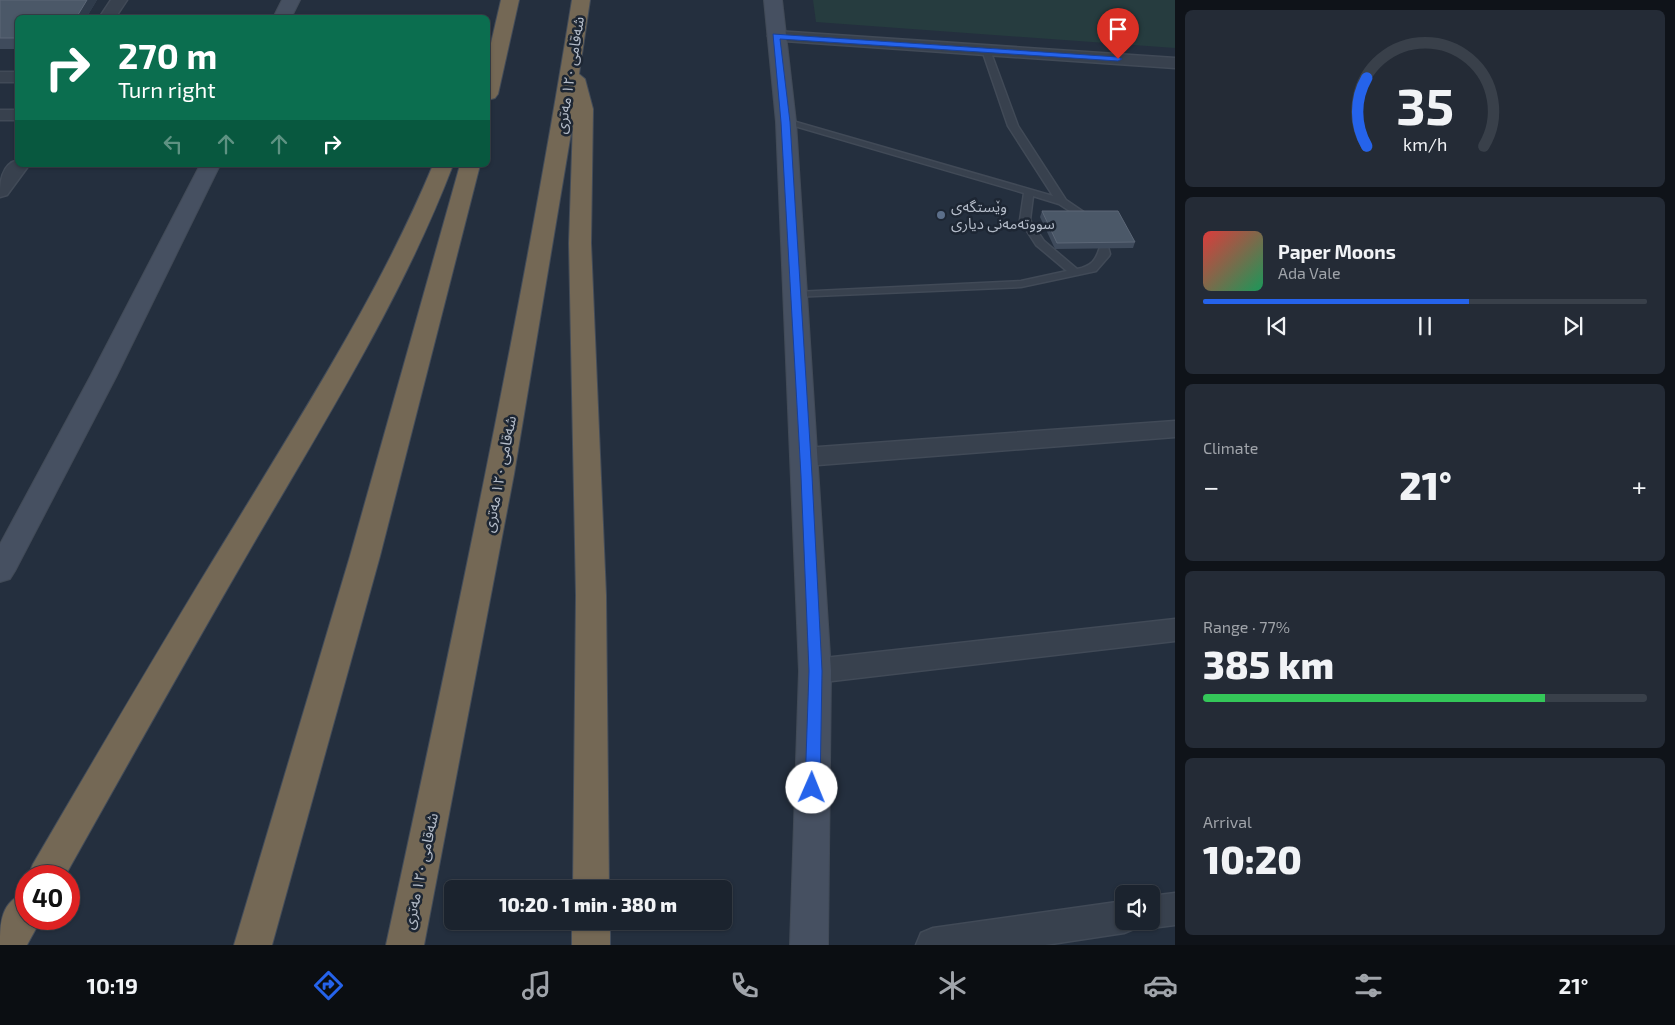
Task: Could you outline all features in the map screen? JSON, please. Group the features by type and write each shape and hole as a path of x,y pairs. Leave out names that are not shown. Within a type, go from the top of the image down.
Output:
{"highway":[{"path":"490,61 509,0"},
{"path":"490,85 509,0"},
{"name":"شەقامی ١٢٠ مەتری","path":"405,945 467,643 520,363 572,65 581,0"},
{"path":"572,65 583,109 580,243 591,595 591,880"},
{"path":"52,865 183,636 352,353 427,205 442,167"},
{"path":"253,945 411,390 469,167"},
{"path":"6,945 15,929"},
{"path":"591,930 591,945"}],"street":[{"path":"109,15 119,0"},
{"path":"284,15 291,0"},
{"path":"773,0 786,122 815,671 809,945"},
{"path":"776,36 1175,63"},
{"path":"0,77 15,78"},
{"path":"0,115 15,115"},
{"path":"0,191 17,167"},
{"path":"0,571 209,167"},
{"path":"805,457 1175,429"},
{"path":"815,671 1175,630"},
{"path":"1160,911 1175,909"},
{"path":"934,945 1115,918"}],"lane":[{"path":"986,50 1012,126 1062,202"},
{"path":"786,122 1062,202 1086,217"},
{"path":"1029,192 1024,220 1040,242 1076,274"},
{"path":"796,295 1021,284 1076,274 1092,269 1105,254 1104,249"}],"green space":[{"path":"813,0 1175,0 1175,48 816,22"}],"building":[{"path":"0,0 87,0 78,15 15,15 15,38 0,38"},
{"path":"1042,211 1118,211 1135,242 1057,243"}],"place":[{"name":"وێستگەی سووتەمەنی دیاری","path":"941,215"}],"route":[{"path":"812,788 815,671 806,476 786,122 776,36 1118,59"}]}
